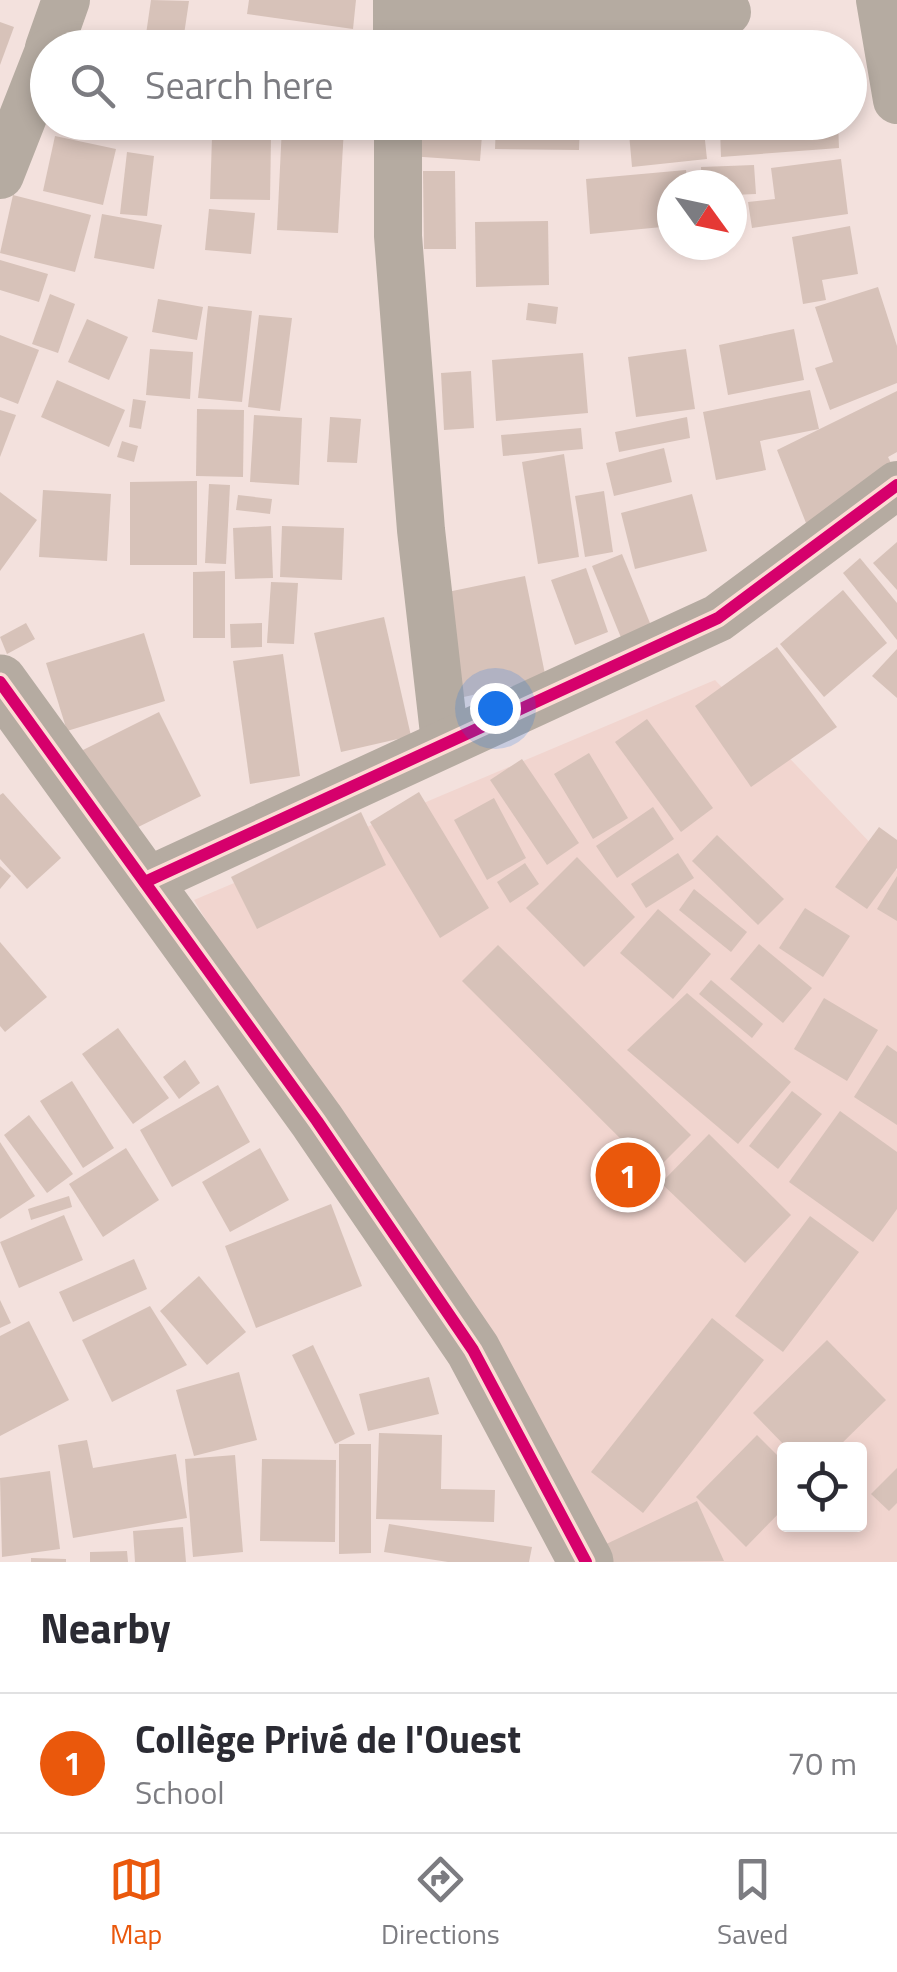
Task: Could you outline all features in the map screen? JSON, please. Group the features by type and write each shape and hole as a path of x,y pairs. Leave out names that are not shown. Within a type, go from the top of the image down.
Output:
{"street":[{"path":"55,30 66,0"},
{"path":"880,0 897,100"},
{"path":"397,18 494,10 727,12"},
{"path":"0,175 30,97"},
{"path":"398,140 398,236 410,393 445,742"},
{"path":"145,882 718,618 897,485"},
{"path":"0,682 317,1122 473,1350 586,1562"}],"shaded area":[{"path":"715,680 897,871 897,1562 592,1562 194,900"}],"building":[{"path":"151,0 189,1 185,30 147,30"},
{"path":"249,0 356,0 353,29 247,14"},
{"path":"0,22 14,27 0,65"},
{"path":"54,140 116,149 103,205 43,191"},
{"path":"212,140 271,140 270,200 210,199"},
{"path":"281,140 343,140 338,233 277,230"},
{"path":"410,140 482,140 480,161 409,156"},
{"path":"495,140 579,140 579,150 495,149"},
{"path":"630,140 705,140 707,159 632,167"},
{"path":"720,140 839,140 839,148 721,157"},
{"path":"127,152 154,156 147,216 120,214"},
{"path":"841,159 848,214 752,228 748,202 775,199 771,168"},
{"path":"754,165 756,194 747,194 747,170 701,167"},
{"path":"423,171 455,171 456,249 424,249"},
{"path":"657,173 657,227 590,234 586,179"},
{"path":"13,195 91,215 75,272 0,253"},
{"path":"209,209 255,213 251,254 205,250"},
{"path":"102,214 162,225 154,269 94,258"},
{"path":"548,221 549,285 476,287 475,222"},
{"path":"850,226 858,274 822,280 826,300 803,304 792,237"},
{"path":"0,260 48,274 39,302 0,290"},
{"path":"878,287 897,346 897,383 830,410 815,368 833,362 815,307"},
{"path":"50,294 75,304 58,353 32,344"},
{"path":"158,299 203,307 197,340 152,332"},
{"path":"528,303 558,307 556,324 526,320"},
{"path":"208,306 252,311 242,402 198,398"},
{"path":"259,315 292,318 280,411 248,407"},
{"path":"87,319 128,337 109,380 68,362"},
{"path":"794,329 804,380 728,395 719,345"},
{"path":"0,335 39,350 18,404 0,397"},
{"path":"150,349 193,352 190,399 146,395"},
{"path":"686,349 695,409 636,417 628,357"},
{"path":"583,353 588,413 496,421 492,360"},
{"path":"471,371 474,428 444,430 441,373"},
{"path":"57,380 125,410 109,447 41,417"},
{"path":"810,390 819,429 760,441 766,470 716,480 703,412"},
{"path":"897,391 897,452 888,457 897,475 806,523 777,450"},
{"path":"133,399 146,401 141,429 129,427"},
{"path":"197,409 244,410 243,477 196,476"},
{"path":"0,410 16,415 0,457"},
{"path":"254,415 302,418 299,485 250,482"},
{"path":"330,417 361,419 357,463 327,462"},
{"path":"687,417 690,438 619,452 615,432"},
{"path":"581,428 583,449 503,456 501,435"},
{"path":"122,441 138,446 134,462 117,457"},
{"path":"664,448 672,482 614,496 606,463"},
{"path":"564,454 579,557 538,564 522,462"},
{"path":"197,481 197,565 130,565 130,482"},
{"path":"209,484 230,485 226,564 205,563"},
{"path":"43,490 111,494 107,561 39,557"},
{"path":"604,491 613,552 585,557 575,496"},
{"path":"0,492 37,520 0,571"},
{"path":"692,494 707,551 635,569 621,513"},
{"path":"238,495 272,499 270,514 236,510"},
{"path":"271,526 273,578 235,579 233,528"},
{"path":"282,526 344,528 342,580 280,577"},
{"path":"897,542 897,590 873,563"},
{"path":"622,554 654,633 624,645 592,566"},
{"path":"860,558 897,603 897,640 843,573"},
{"path":"586,568 608,632 575,645 551,580"},
{"path":"225,571 225,638 193,638 193,572"},
{"path":"525,576 546,679 459,698 438,594"},
{"path":"271,582 298,583 294,644 267,643"},
{"path":"843,590 887,643 824,697 780,644"},
{"path":"384,617 411,736 341,752 314,633"},
{"path":"26,623 35,639 7,654 0,637"},
{"path":"262,623 262,647 231,648 230,624"},
{"path":"144,633 165,701 67,731 46,663"},
{"path":"777,647 837,727 751,787 695,706"},
{"path":"897,649 897,698 872,676"},
{"path":"283,654 300,776 250,784 233,661"},
{"path":"159,712 201,796 122,835 81,751"},
{"path":"647,719 713,808 681,832 615,742"},
{"path":"589,753 628,818 593,839 554,774"},
{"path":"522,759 579,843 547,865 490,780"},
{"path":"419,792 489,908 440,938 370,822"},
{"path":"3,793 61,858 27,889 0,859"},
{"path":"494,798 526,858 487,880 454,820"},
{"path":"653,807 674,839 617,878 596,846"},
{"path":"361,812 386,865 257,929 231,877"},
{"path":"879,827 897,840 897,868 867,909 835,887"},
{"path":"717,835 784,899 758,925 692,861"},
{"path":"678,853 694,878 646,908 631,884"},
{"path":"577,857 635,917 584,967 526,908"},
{"path":"525,863 539,884 510,903 497,882"},
{"path":"0,866 11,876 0,889"},
{"path":"897,876 897,921 877,909"},
{"path":"694,889 747,932 731,952 679,910"},
{"path":"805,908 850,936 823,977 779,948"},
{"path":"658,909 711,954 673,999 620,953"},
{"path":"0,942 47,997 5,1032 0,1026"},
{"path":"759,944 812,988 783,1023 730,979"},
{"path":"498,945 691,1135 654,1172 462,981"},
{"path":"711,980 763,1024 752,1038 699,994"},
{"path":"687,993 791,1082 738,1144 627,1050"},
{"path":"824,998 878,1030 847,1081 794,1049"},
{"path":"118,1028 169,1098 133,1124 82,1054"},
{"path":"887,1045 897,1052 897,1125 854,1097"},
{"path":"185,1060 200,1083 179,1099 163,1077"},
{"path":"72,1081 114,1148 83,1168 40,1101"},
{"path":"218,1085 250,1142 172,1187 140,1130"},
{"path":"792,1091 822,1114 778,1169 749,1146"},
{"path":"840,1111 897,1152 897,1209 873,1242 789,1182"},
{"path":"29,1115 73,1174 47,1193 4,1135"},
{"path":"709,1134 791,1215 745,1263 661,1183"},
{"path":"0,1142 35,1196 0,1219"},
{"path":"126,1148 159,1200 103,1237 69,1184"},
{"path":"260,1148 289,1200 230,1232 202,1182"},
{"path":"69,1196 72,1207 31,1220 28,1209"},
{"path":"331,1204 362,1286 256,1328 225,1246"},
{"path":"64,1215 83,1260 19,1288 0,1242"},
{"path":"810,1216 859,1252 783,1352 735,1316"},
{"path":"134,1259 147,1289 73,1322 59,1292"},
{"path":"199,1276 246,1332 207,1365 160,1311"},
{"path":"0,1300 11,1323 0,1328"},
{"path":"150,1306 187,1365 112,1402 82,1340"},
{"path":"712,1318 764,1360 643,1513 591,1472"},
{"path":"29,1321 69,1400 0,1436 0,1336"},
{"path":"827,1340 886,1400 843,1442 781,1442 753,1413"},
{"path":"313,1345 355,1434 335,1444 292,1355"},
{"path":"239,1372 257,1440 194,1456 176,1390"},
{"path":"429,1377 439,1414 368,1431 359,1394"},
{"path":"379,1433 442,1435 441,1489 495,1490 494,1522 376,1519"},
{"path":"757,1435 777,1455 777,1515 746,1547 696,1497"},
{"path":"87,1440 93,1468 176,1454 187,1518 73,1538 58,1445"},
{"path":"339,1444 371,1444 371,1553 339,1554"},
{"path":"235,1455 243,1552 193,1557 185,1459"},
{"path":"262,1459 336,1460 335,1542 260,1541"},
{"path":"897,1468 897,1503 889,1511 871,1494"},
{"path":"50,1471 60,1549 2,1557 0,1478"},
{"path":"697,1501 724,1561 607,1562 600,1547"},
{"path":"389,1524 532,1547 529,1562 448,1562 384,1552"},
{"path":"183,1527 186,1562 135,1562 133,1531"},
{"path":"127,1551 128,1562 90,1562 90,1552"},
{"path":"31,1558 66,1559 66,1562 31,1562"}],"cycle path":[{"path":"145,882 718,618 897,485"},
{"path":"0,682 317,1121 473,1350 586,1562"}],"place":[{"name":"Collège Privé de l'Ouest","path":"628,1175"}]}
